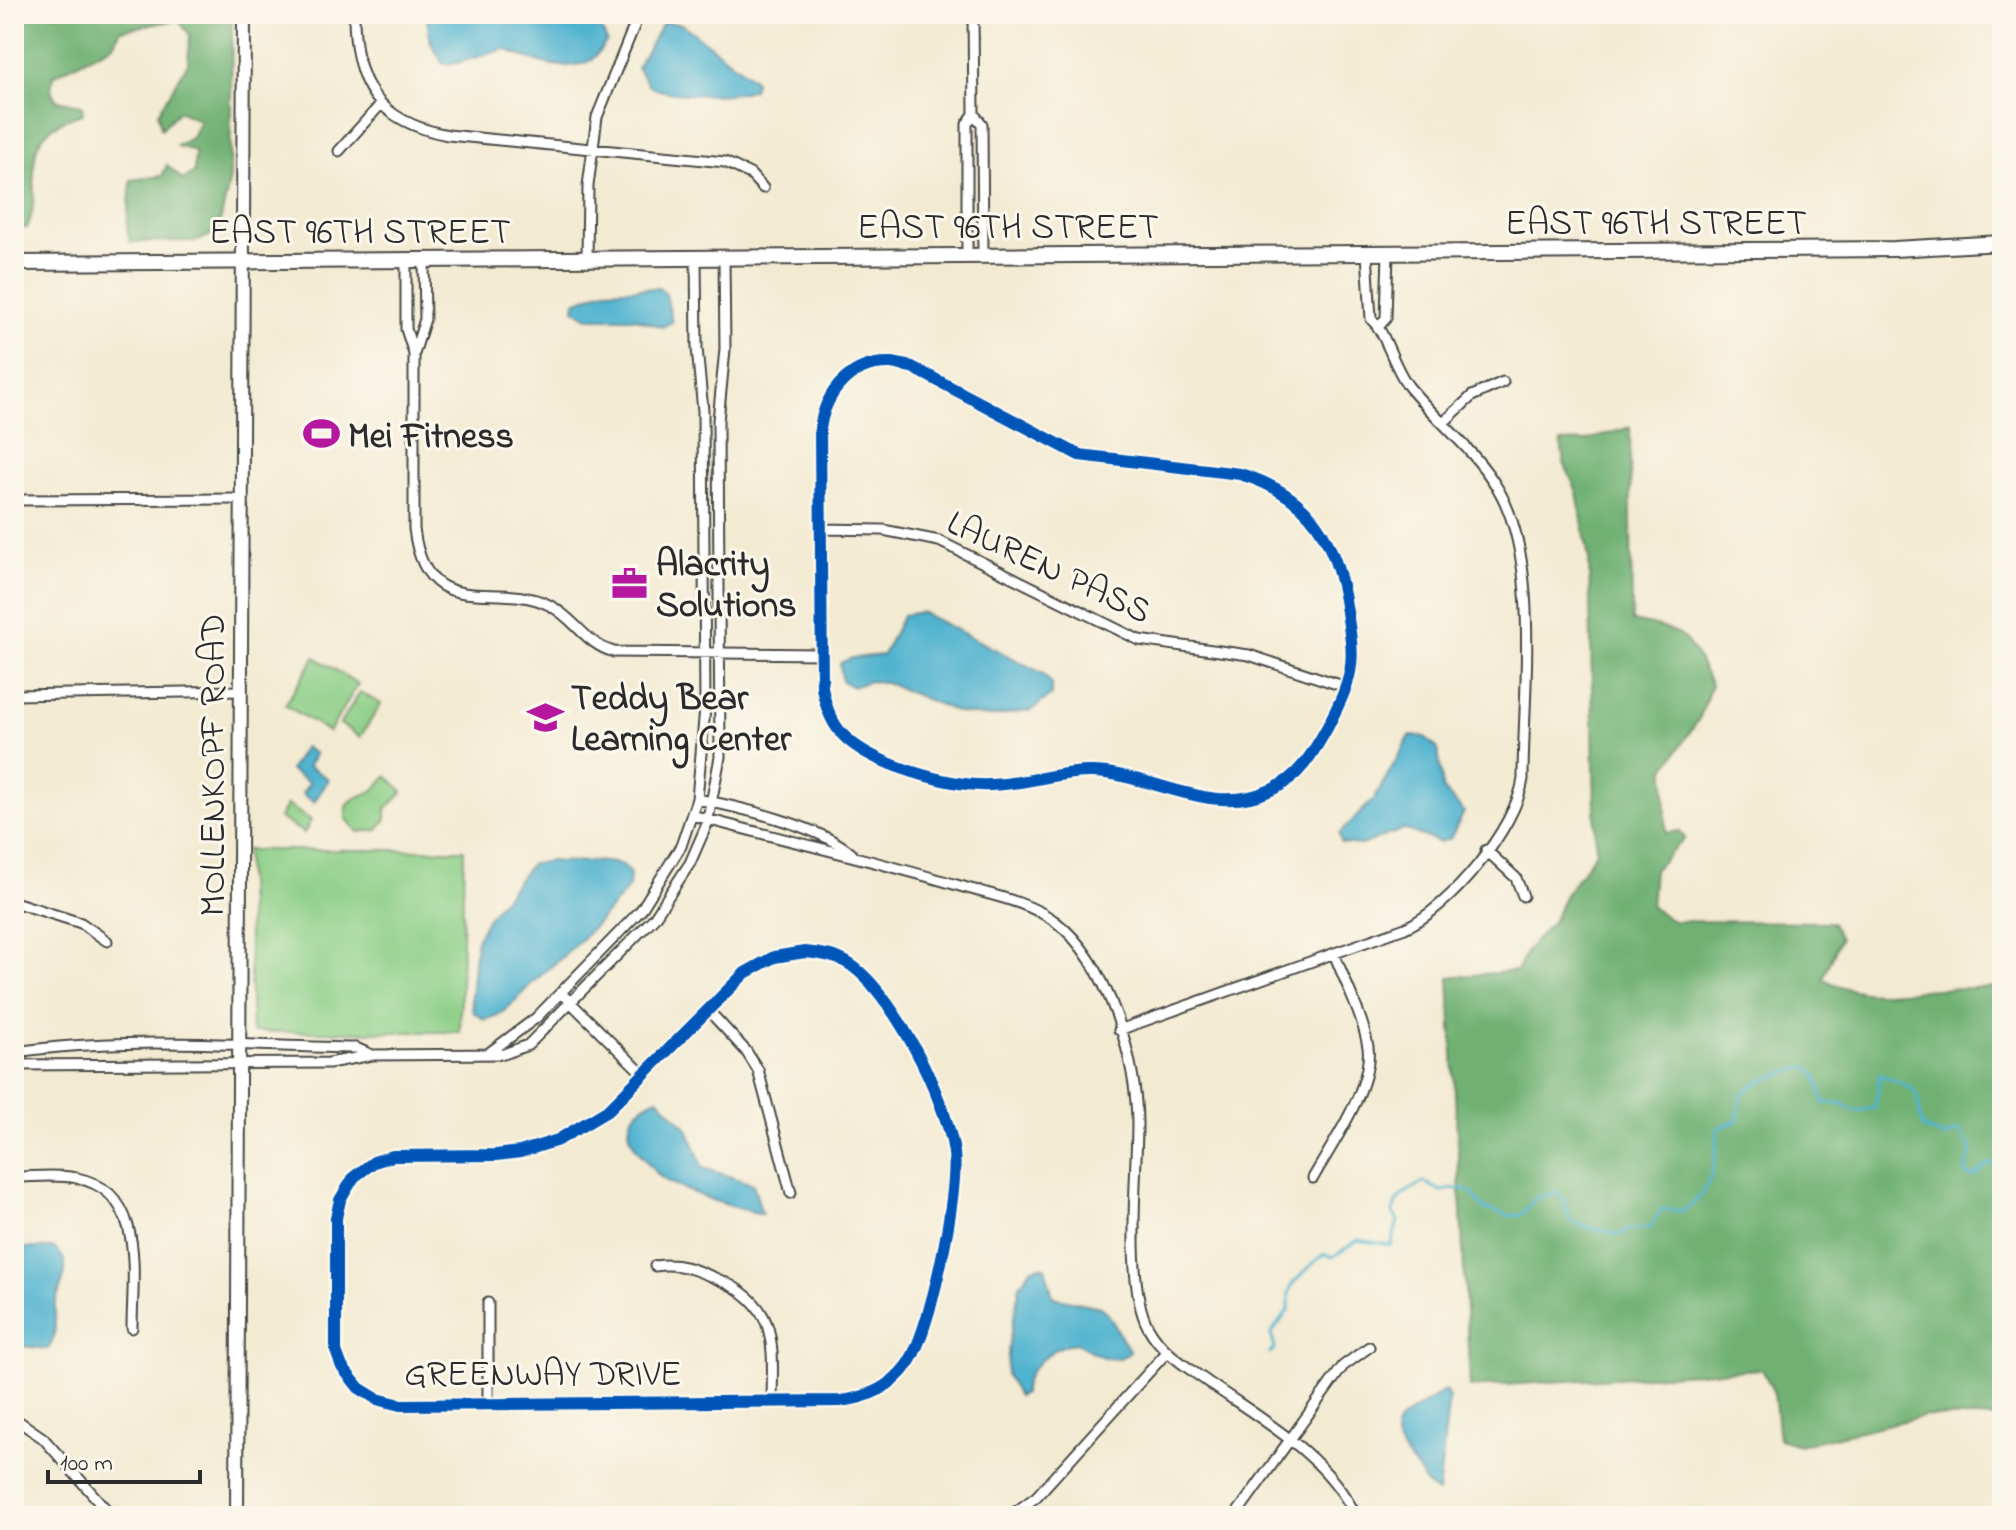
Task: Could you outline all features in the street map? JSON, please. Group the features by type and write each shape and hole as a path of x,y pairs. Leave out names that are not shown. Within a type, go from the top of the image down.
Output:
{"main road":[{"name":"EAST 96TH STREET","path":"14,263 1934,249 2002,243"}],"street":[{"name":"MOLLENKOPF ROAD","path":"237,1516 244,14"},
{"path":"354,14 357,62 367,85 381,104 411,124 434,132 725,162 750,174 763,188"},
{"path":"587,259 592,150 601,103 639,14"},
{"path":"967,256 967,124 974,114 973,14"},
{"path":"339,151 381,104"},
{"path":"974,114 982,124 983,256"},
{"path":"1119,1030 1430,915 1446,901 1486,850 1513,812 1522,788 1524,569 1517,530 1497,487 1395,368 1379,326 1371,319 1367,253"},
{"path":"1379,326 1386,318 1388,253"},
{"path":"490,1052 525,1028 623,930 658,887 681,846 697,799 705,740 705,654 703,420 697,348 696,258"},
{"path":"14,1065 240,1065 329,1063 372,1055 504,1054 528,1045 654,918 690,863 708,819 720,757 718,421 725,349 724,258"},
{"path":"406,260 406,329 414,354"},
{"path":"424,260 425,319 414,354 414,529 416,549 433,577 465,595 526,598 546,604 589,642 614,652 821,654"},
{"path":"873,364 912,367 1079,455 1240,474 1262,480 1286,494 1319,525 1342,575 1351,660 1346,687 1307,761 1284,784 1256,796 1222,800 1203,798 1096,772 979,785 929,776 881,759 846,738 826,705 821,654 821,529 820,429 829,397 842,381 873,364"},
{"path":"1443,423 1479,391 1503,382"},
{"path":"14,500 242,499"},
{"name":"LAUREN PASS","path":"821,529 883,530 939,541 1139,640 1249,655 1346,687"},
{"path":"14,695 241,691"},
{"path":"697,799 794,826 843,845 852,854"},
{"path":"692,815 795,844 852,854 1020,904 1045,915 1077,942 1093,964 1131,1066 1137,1100 1138,1296 1149,1330 1167,1352 1288,1439 1324,1470 1356,1516"},
{"path":"1486,850 1516,878 1523,896"},
{"path":"14,902 81,923 107,941"},
{"name":"GREENWAY DRIVE","path":"805,952 846,962 881,994 934,1087 952,1138 955,1173 947,1226 921,1340 908,1364 888,1385 863,1396 840,1401 488,1404 386,1403 368,1395 351,1380 339,1361 335,1342 336,1218 340,1200 364,1168 393,1156 496,1155 520,1152 558,1140 595,1121 708,1010 745,973 774,957 805,952"},
{"path":"1313,1178 1362,1086 1368,1062 1365,1037 1334,953"},
{"path":"561,993 643,1074"},
{"path":"708,1010 746,1051 758,1070 791,1193"},
{"path":"14,1052 69,1045 240,1045 356,1048 372,1055"},
{"path":"14,1177 86,1181 119,1205 132,1237 132,1328"},
{"path":"655,1266 685,1266 751,1296 770,1328 772,1401"},
{"path":"488,1303 488,1404"},
{"path":"1235,1516 1343,1366 1369,1347"},
{"path":"1010,1516 1036,1497 1167,1352"},
{"path":"14,1418 43,1438 112,1516"}],"green space":[{"path":"14,14 232,14 230,178 218,232 198,241 130,242 127,229 131,180 162,176 167,165 183,180 194,172 195,151 177,146 192,137 200,121 179,111 161,129 158,113 188,63 190,35 178,20 121,30 113,45 53,76 51,90 56,100 82,105 83,114 60,123 45,134 37,147 32,211 27,228 14,227 19,140 14,135"},
{"path":"1630,427 1632,621 1665,628 1683,638 1696,655 1711,685 1700,717 1665,769 1666,833 1679,831 1685,838 1654,870 1651,907 1673,921 1832,922 1840,939 1823,979 1853,990 1880,993 2002,987 2002,1418 1925,1416 1799,1445 1779,1439 1774,1393 1762,1369 1470,1387 1449,977 1517,971 1527,950 1554,920 1564,896 1596,852 1589,559 1577,492 1564,463 1561,442 1585,441"},
{"path":"315,657 358,684 329,732 285,705"},
{"path":"360,692 381,704 360,737 340,724"},
{"path":"387,776 403,792 386,809 386,819 378,830 358,832 346,818 350,802 374,790"},
{"path":"287,805 311,820 304,833 279,818"},
{"path":"246,850 464,850 460,1032 252,1032"}],"water":[{"path":"426,14 588,18 601,28 607,41 591,60 571,66 536,61 505,49 443,64 431,43"},
{"path":"663,23 683,25 752,78 755,82 753,89 701,95 658,90 649,86 637,67"},
{"path":"659,288 666,294 672,322 662,327 635,318 588,318 574,309 575,302 605,290"},
{"path":"921,612 1042,673 1051,683 1051,695 1032,710 990,717 959,713 885,682 869,681 853,687 842,681 840,663 852,658 883,655 903,615"},
{"path":"1410,736 1425,737 1438,749 1443,789 1464,812 1450,839 1439,842 1404,829 1361,845 1341,843 1339,834 1374,799"},
{"path":"304,747 315,754 308,766 329,779 314,802 302,794 309,783 290,770"},
{"path":"551,861 623,865 630,873 629,887 586,934 509,1007 485,1020 473,1012 471,997 476,941 487,919 531,864"},
{"path":"658,1098 688,1129 703,1168 753,1184 762,1214 702,1196 667,1181 655,1172 632,1141 630,1125 638,1110"},
{"path":"14,1248 54,1248 64,1261 64,1276 55,1306 54,1333 48,1349 14,1345"},
{"path":"1045,1267 1053,1297 1100,1307 1108,1314 1130,1352 1123,1357 1109,1358 1076,1343 1058,1348 1034,1368 1028,1376 1024,1393 1018,1396 1006,1375 1009,1344 1020,1285 1031,1269"},
{"path":"1445,1390 1449,1398 1438,1493 1427,1484 1402,1450 1396,1438 1396,1428 1408,1414"}],"waterway":[{"path":"1270,1353 1275,1348 1271,1334 1289,1309 1289,1292 1293,1283 1320,1257 1325,1254 1333,1257 1358,1240 1391,1245 1398,1221 1393,1213 1394,1207 1404,1194 1424,1182 1441,1191 1461,1188 1472,1193 1484,1209 1510,1216 1521,1215 1536,1198 1556,1192 1563,1199 1570,1221 1619,1235 1629,1229 1650,1228 1661,1209 1683,1211 1701,1194 1714,1163 1718,1128 1737,1121 1741,1098 1746,1090 1772,1077 1801,1068 1808,1067 1816,1075 1824,1103 1842,1103 1855,1111 1875,1108 1880,1075 1911,1088 1917,1097 1923,1128 1946,1137 1958,1130 1972,1149 1965,1171 1967,1175 1974,1176 1989,1164 1997,1164 2002,1175"},
{"path":"2002,1178 2002,1186"}],"cycle path":[{"path":"892,363 912,367 1079,455 1240,474 1265,483 1303,508 1328,543 1336,564 1347,612 1352,657 1343,694 1327,728 1304,764 1290,779 1250,797 1229,799 1188,794 1127,777 1092,772 1005,784 974,785 935,778 893,765 857,747 844,736 829,713 822,687 820,429 828,403 842,381 864,367 892,363"},
{"path":"805,952 846,962 881,995 915,1048 949,1131 954,1172 941,1262 925,1325 916,1349 901,1373 878,1390 840,1401 401,1405 377,1399 359,1388 342,1367 336,1351 336,1218 340,1200 354,1177 374,1162 393,1156 496,1155 520,1152 558,1140 607,1111 745,973 774,957 805,952"}],"place":[{"name":"Mei Fitness","path":"322,434"},
{"name":"Alacrity Solutions","path":"630,583"},
{"name":"Teddy Bear Learning Center","path":"545,717"}]}
